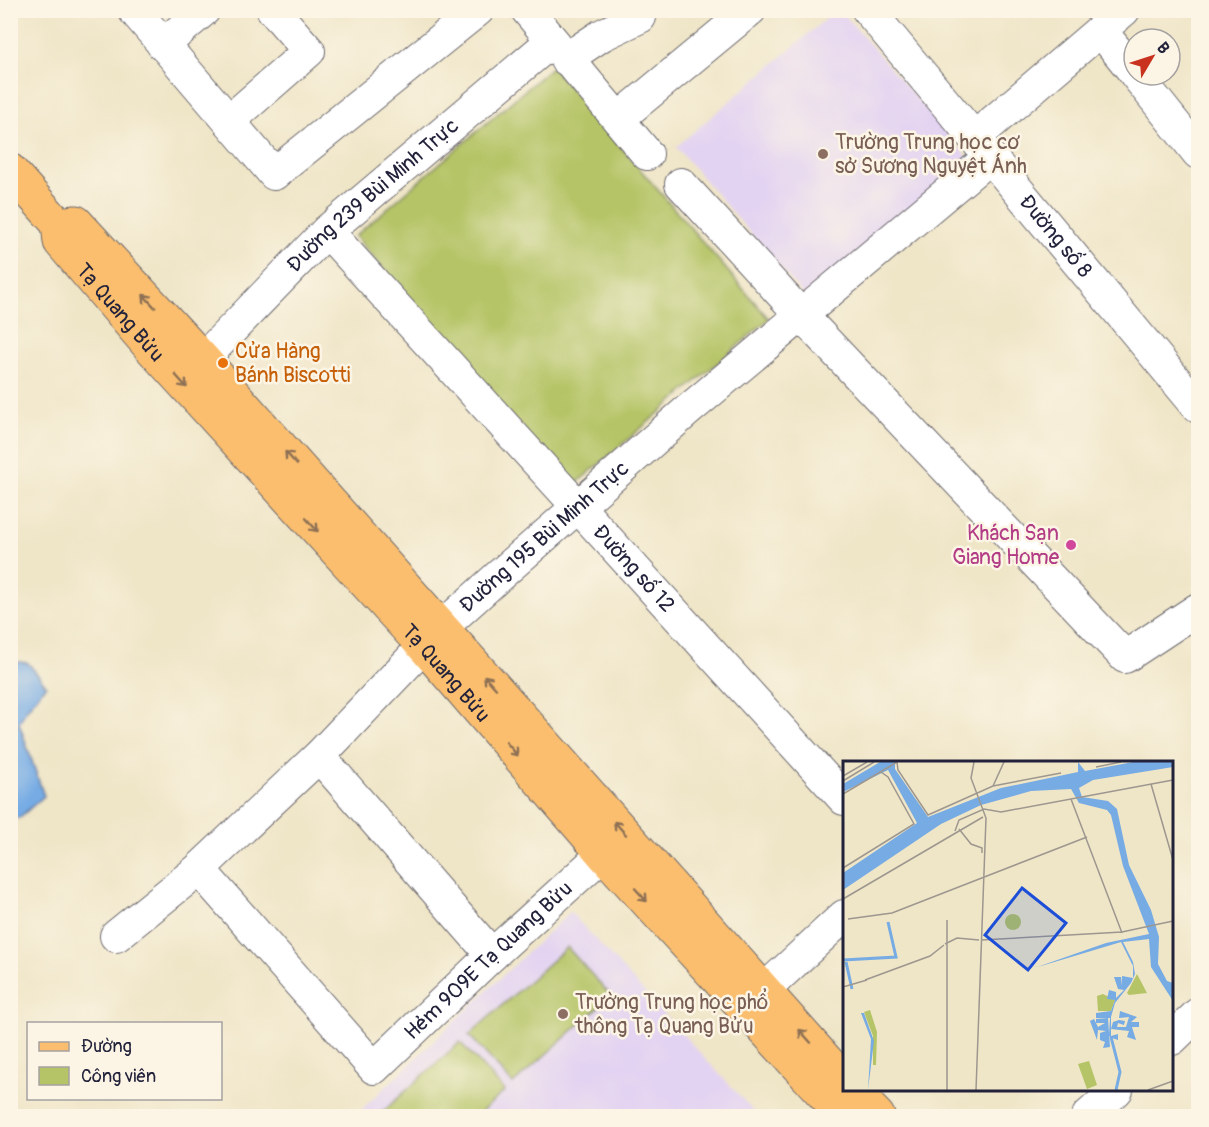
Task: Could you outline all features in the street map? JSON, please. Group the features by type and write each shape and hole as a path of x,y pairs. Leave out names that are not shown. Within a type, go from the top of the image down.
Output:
{"main road":[{"name":"Tạ Quang Bửu","path":"10,170 58,224 60,242 134,327 433,637 764,990 843,1079"},
{"name":"Tạ Quang Bửu","path":"58,224 76,222 203,359 433,637 603,854 843,1116"},
{"path":"855,1091 878,1116"}],"street":[{"path":"134,10 274,174 478,10"},
{"path":"163,45 204,10"},
{"path":"229,121 309,51 273,10"},
{"path":"527,10 646,154"},
{"path":"618,119 750,10"},
{"name":"Đường số 8","path":"868,10 1196,398"},
{"name":"Đường 195 Bùi Minh Trực","path":"116,936 199,869 319,756 433,637 687,411 802,316 1124,10"},
{"name":"Đường 239 Bùi Minh Trực","path":"203,359 327,231 559,50 602,35 640,17"},
{"path":"1101,31 1122,58"},
{"path":"1145,87 1198,153"},
{"path":"681,184 802,316 1125,657 1198,609"},
{"name":"Đường số 12","path":"327,231 843,798"},
{"path":"319,756 492,955"},
{"name":"Hẻm 909E Tạ Quang Bửu","path":"199,869 374,1068 492,955 603,854"},
{"path":"764,990 843,917"},
{"path":"1173,1038 1198,1014"}],"shaded area":[{"name":"Trường Trung học cơ sở Sương Nguyệt Ánh","path":"835,11 841,11 971,161 809,301 676,147"},
{"name":"Trường Trung học phổ thông Tạ Quang Bửu","path":"570,912 758,1116 355,1116"}],"green space":[{"path":"552,67 769,319 571,488 355,236"},
{"path":"567,947 611,996 513,1084 469,1035"},
{"path":"460,1042 505,1091 476,1116 378,1116"}],"water":[{"path":"11,661 28,663 46,685 26,710 19,723 44,796 19,818 11,818"}],"place":[{"name":"Trường Trung học cơ sở Sương Nguyệt Ánh","path":"823,154"},
{"name":"Cửa Hàng Bánh Biscotti","path":"223,363"},
{"name":"Khách Sạn Giang Home","path":"1071,545"},
{"name":"Trường Trung học phổ thông Tạ Quang Bửu","path":"563,1014"}]}
